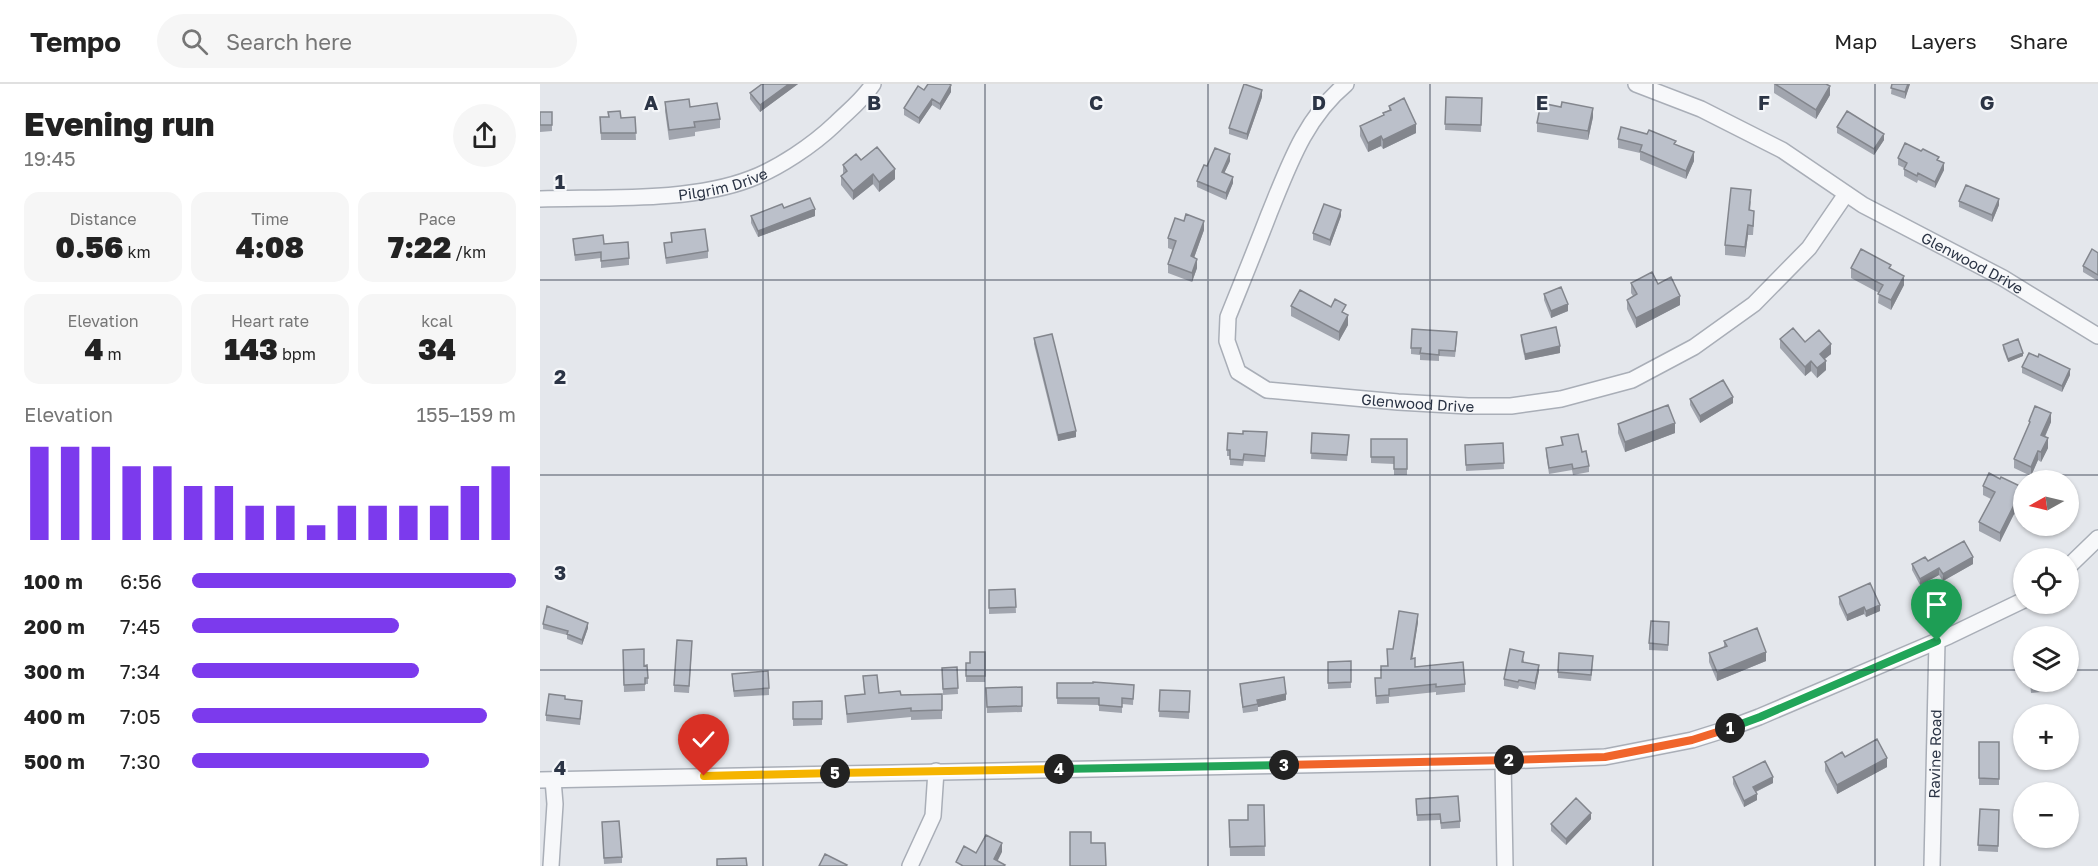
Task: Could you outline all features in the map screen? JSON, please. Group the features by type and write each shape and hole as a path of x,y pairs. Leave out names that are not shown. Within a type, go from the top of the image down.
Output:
{"street":[{"name":"Pilgrim Drive","path":"540,199 661,195 714,189 751,179 822,136 867,94 873,84"},
{"name":"Glenwood Drive","path":"1346,84 1328,99 1292,159 1228,317 1227,341 1238,372 1267,390 1398,402 1511,406 1561,399 1632,380 1694,347 1754,303 1809,248 1846,194"},
{"name":"Glenwood Drive","path":"1636,84 1701,109 1782,150 1863,205 2003,278 2098,336"},
{"path":"2079,556 2098,538"},
{"path":"551,866 555,804 547,780 1605,757 1692,740 1760,717 1937,641 2013,605"},
{"name":"Ravine Road","path":"1932,866 1937,641"},
{"path":"1503,761 1505,866"},
{"path":"910,866 933,816 936,771"}],"building":[{"path":"762,84 789,84 760,105 750,93"},
{"path":"928,84 951,85 940,104 932,99 919,118 904,108 918,86 924,90"},
{"path":"1244,84 1262,90 1247,134 1229,128"},
{"path":"1775,84 1826,84 1830,86 1816,110"},
{"path":"1892,84 1908,84 1905,92 1891,88"},
{"path":"1446,97 1482,98 1481,125 1445,124"},
{"path":"1404,98 1416,124 1383,140 1381,136 1368,143 1360,126 1384,115 1383,113 1391,110 1389,106"},
{"path":"689,99 690,107 717,103 720,119 694,122 695,127 669,130 665,102"},
{"path":"1562,102 1593,108 1588,131 1537,123 1541,103 1561,107"},
{"path":"620,111 621,118 635,117 636,133 601,133 600,117 609,117 608,112"},
{"path":"1847,111 1884,134 1874,149 1837,127"},
{"path":"540,112 552,112 552,125 540,125"},
{"path":"1621,127 1647,134 1649,130 1676,141 1674,144 1694,152 1686,171 1640,151 1642,145 1618,139"},
{"path":"1905,143 1939,157 1937,160 1944,163 1935,182 1904,169 1907,163 1898,158"},
{"path":"877,147 895,169 879,182 873,174 853,191 841,176 847,171 843,165 856,154 861,160"},
{"path":"1215,148 1230,154 1222,172 1233,177 1226,193 1197,181"},
{"path":"1966,185 1999,199 1992,215 1959,201"},
{"path":"1731,188 1751,190 1749,210 1754,211 1753,226 1748,225 1745,247 1725,245"},
{"path":"810,198 815,209 758,231 751,216 782,204 784,208"},
{"path":"1324,204 1341,210 1330,240 1313,233"},
{"path":"1186,214 1204,221 1191,256 1197,259 1192,273 1168,264 1176,241 1168,238 1175,218 1184,221"},
{"path":"705,229 708,251 666,258 664,243 672,242 671,233"},
{"path":"603,235 604,244 628,242 629,258 601,261 601,252 575,255 573,239"},
{"path":"1861,249 1891,265 1889,268 1904,276 1891,300 1878,294 1883,285 1851,268"},
{"path":"2092,249 2098,253 2098,275 2083,266"},
{"path":"1652,272 1658,284 1671,277 1680,296 1636,318 1627,300 1637,294 1631,283"},
{"path":"1561,287 1568,304 1551,311 1544,294"},
{"path":"1300,290 1331,307 1335,299 1346,305 1342,312 1348,315 1339,332 1291,306"},
{"path":"1556,327 1560,346 1525,354 1521,335"},
{"path":"1793,328 1805,342 1819,330 1831,344 1820,354 1826,361 1817,368 1811,361 1805,367 1780,339"},
{"path":"1412,329 1457,332 1455,351 1439,350 1439,355 1420,353 1421,348 1411,348"},
{"path":"1052,334 1076,431 1058,435 1034,338"},
{"path":"2018,339 2023,353 2008,359 2003,345"},
{"path":"2029,353 2038,357 2039,354 2070,369 2062,386 2022,367"},
{"path":"1723,380 1733,397 1700,416 1690,399"},
{"path":"1668,405 1675,423 1625,442 1618,424"},
{"path":"2035,406 2051,413 2041,435 2048,438 2041,452 2038,451 2031,467 2014,459"},
{"path":"1243,431 1267,432 1265,456 1244,454 1243,460 1230,459 1230,450 1227,450 1228,433 1243,434"},
{"path":"1312,433 1349,435 1347,455 1311,453"},
{"path":"1578,434 1582,452 1586,451 1589,466 1573,469 1572,464 1549,468 1546,448 1563,445 1561,437"},
{"path":"1371,439 1407,439 1407,469 1394,469 1394,457 1371,457"},
{"path":"1503,443 1504,463 1466,465 1465,445"},
{"path":"1989,473 2013,483 2013,507 2000,533 1979,522 1995,492 1983,486"},
{"path":"1964,541 1973,557 1943,574 1939,568 1920,579 1912,564 1925,557 1928,561"},
{"path":"1870,583 1880,605 1866,611 1864,607 1847,615 1839,597"},
{"path":"1015,589 1016,607 989,608 989,590"},
{"path":"547,606 588,623 582,640 567,634 568,631 543,624"},
{"path":"1399,611 1418,614 1411,659 1415,658 1415,667 1463,662 1465,684 1436,687 1436,684 1389,689 1389,695 1376,696 1375,678 1381,678 1381,666 1388,666 1387,649 1393,649"},
{"path":"1651,621 1669,622 1668,645 1649,643"},
{"path":"1757,628 1766,652 1717,672 1709,653 1727,646 1724,641"},
{"path":"677,640 692,641 689,686 674,685"},
{"path":"644,649 644,666 647,665 648,678 645,678 645,684 624,685 623,650"},
{"path":"1510,649 1524,652 1522,662 1539,665 1535,683 1504,679"},
{"path":"970,652 985,652 985,676 966,676 966,663 970,663"},
{"path":"1559,653 1593,656 1591,675 1558,672"},
{"path":"1351,661 1351,682 1328,683 1328,662"},
{"path":"957,667 958,688 943,689 942,668"},
{"path":"768,671 769,688 734,691 732,674"},
{"path":"877,675 879,693 900,691 901,695 942,694 942,710 911,711 911,708 847,714 845,696 865,694 863,676"},
{"path":"1284,677 1286,694 1257,700 1258,704 1243,707 1240,684"},
{"path":"1093,682 1134,685 1133,699 1122,698 1122,707 1099,705 1099,698 1057,698 1057,683"},
{"path":"1022,687 1022,706 987,707 986,688"},
{"path":"1160,690 1190,691 1189,712 1159,711"},
{"path":"549,694 582,701 580,719 546,715"},
{"path":"822,701 822,719 793,719 793,702"},
{"path":"1877,739 1887,758 1837,785 1825,762 1842,752 1845,757"},
{"path":"1979,742 1999,742 1999,779 1979,778"},
{"path":"1765,761 1773,777 1753,787 1757,794 1744,801 1733,777"},
{"path":"1458,796 1460,821 1441,823 1440,814 1417,815 1416,799"},
{"path":"1576,798 1591,813 1566,839 1551,824"},
{"path":"1248,805 1264,805 1265,846 1230,847 1229,820 1248,820"},
{"path":"1980,809 1999,810 1998,846 1978,845"},
{"path":"619,821 622,857 604,858 602,822"},
{"path":"1070,832 1091,832 1091,843 1105,843 1106,866 1070,866"},
{"path":"986,835 1002,843 994,859 1004,866 963,866 956,862 964,846 976,853"},
{"path":"825,854 847,865 819,866"},
{"path":"746,858 747,866 717,866 717,859"}],"route":[{"path":"704,776 1503,761 1605,757 1692,740 1727,729 1937,641"}]}
